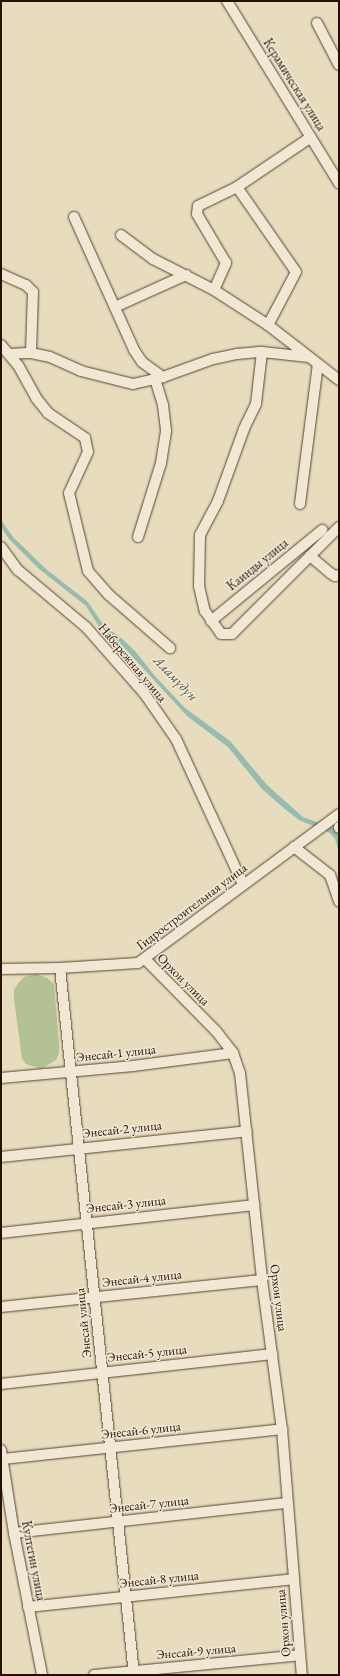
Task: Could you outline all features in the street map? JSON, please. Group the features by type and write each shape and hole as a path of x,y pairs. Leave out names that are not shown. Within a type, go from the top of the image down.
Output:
{"street":[{"name":"Керамическая улица","path":"227,1 339,183"},
{"path":"318,23 339,65"},
{"path":"214,290 226,263 197,214 198,206 237,187 311,137"},
{"path":"237,187 296,272 268,325"},
{"path":"74,217 134,350 142,362 159,378 166,430 161,463 138,537"},
{"path":"121,235 153,259 214,290 268,325 339,380"},
{"path":"1,274 26,285 33,292 31,353"},
{"path":"115,307 186,275"},
{"path":"1,345 18,365 36,398 48,413 85,438 88,452 69,493 88,570 109,595 170,648"},
{"path":"9,354 31,353 50,357 81,371 133,384 159,378 213,359 237,354 262,352 309,357"},
{"path":"262,352 256,404 244,429 218,500 200,535 199,586 205,611 221,634 232,634 339,528"},
{"path":"300,504 318,364"},
{"name":"Каинды улица","path":"212,620 322,530"},
{"name":"Набережная улица","path":"1,547 18,570 86,628 144,693 176,739 243,884"},
{"path":"310,556 334,576 339,575"},
{"name":"Гидростроительная улица","path":"1,969 130,965 145,959 243,884 339,814"},
{"path":"294,847 330,875 339,901"},
{"name":"Орхон улица","path":"145,959 216,1031 233,1053 240,1073 262,1280 282,1429 286,1503 302,1675"},
{"name":"Энесай улица","path":"60,968 134,1673"},
{"name":"Энесай-1 улица","path":"1,1078 133,1066 233,1053"},
{"name":"Энесай-2 улица","path":"1,1157 246,1131"},
{"name":"Энесай-3 улица","path":"1,1233 254,1205"},
{"name":"Энесай-4 улица","path":"1,1307 262,1280"},
{"name":"Энесай-5 улица","path":"1,1384 272,1354"},
{"name":"Энесай-6 улица","path":"2,1455 110,1447 282,1429"},
{"name":"Култегин улица","path":"2,1455 14,1532 42,1675"},
{"name":"Энесай-7 улица","path":"14,1532 286,1503"},
{"name":"Энесай-8 улица","path":"28,1607 293,1579"},
{"name":"Энесай-9 улица","path":"94,1675 134,1673 300,1655"}],"green space":[{"path":"36,974 47,978 54,984 59,1044 59,1054 56,1060 41,1069 26,1064 22,1059 14,999 14,990 19,982 24,977"}],"water":[{"path":"1,520 13,537 46,569 88,602 104,626 119,636 135,651 155,676 185,708 230,741 267,785 303,817 333,828 339,835 339,853 335,839 330,833 299,820 286,810 262,789 228,747 187,716 119,642 100,628 86,606 38,568 9,539 1,527"}],"water label":[{"name":"Аламүдүн","path":"176,678"}]}
